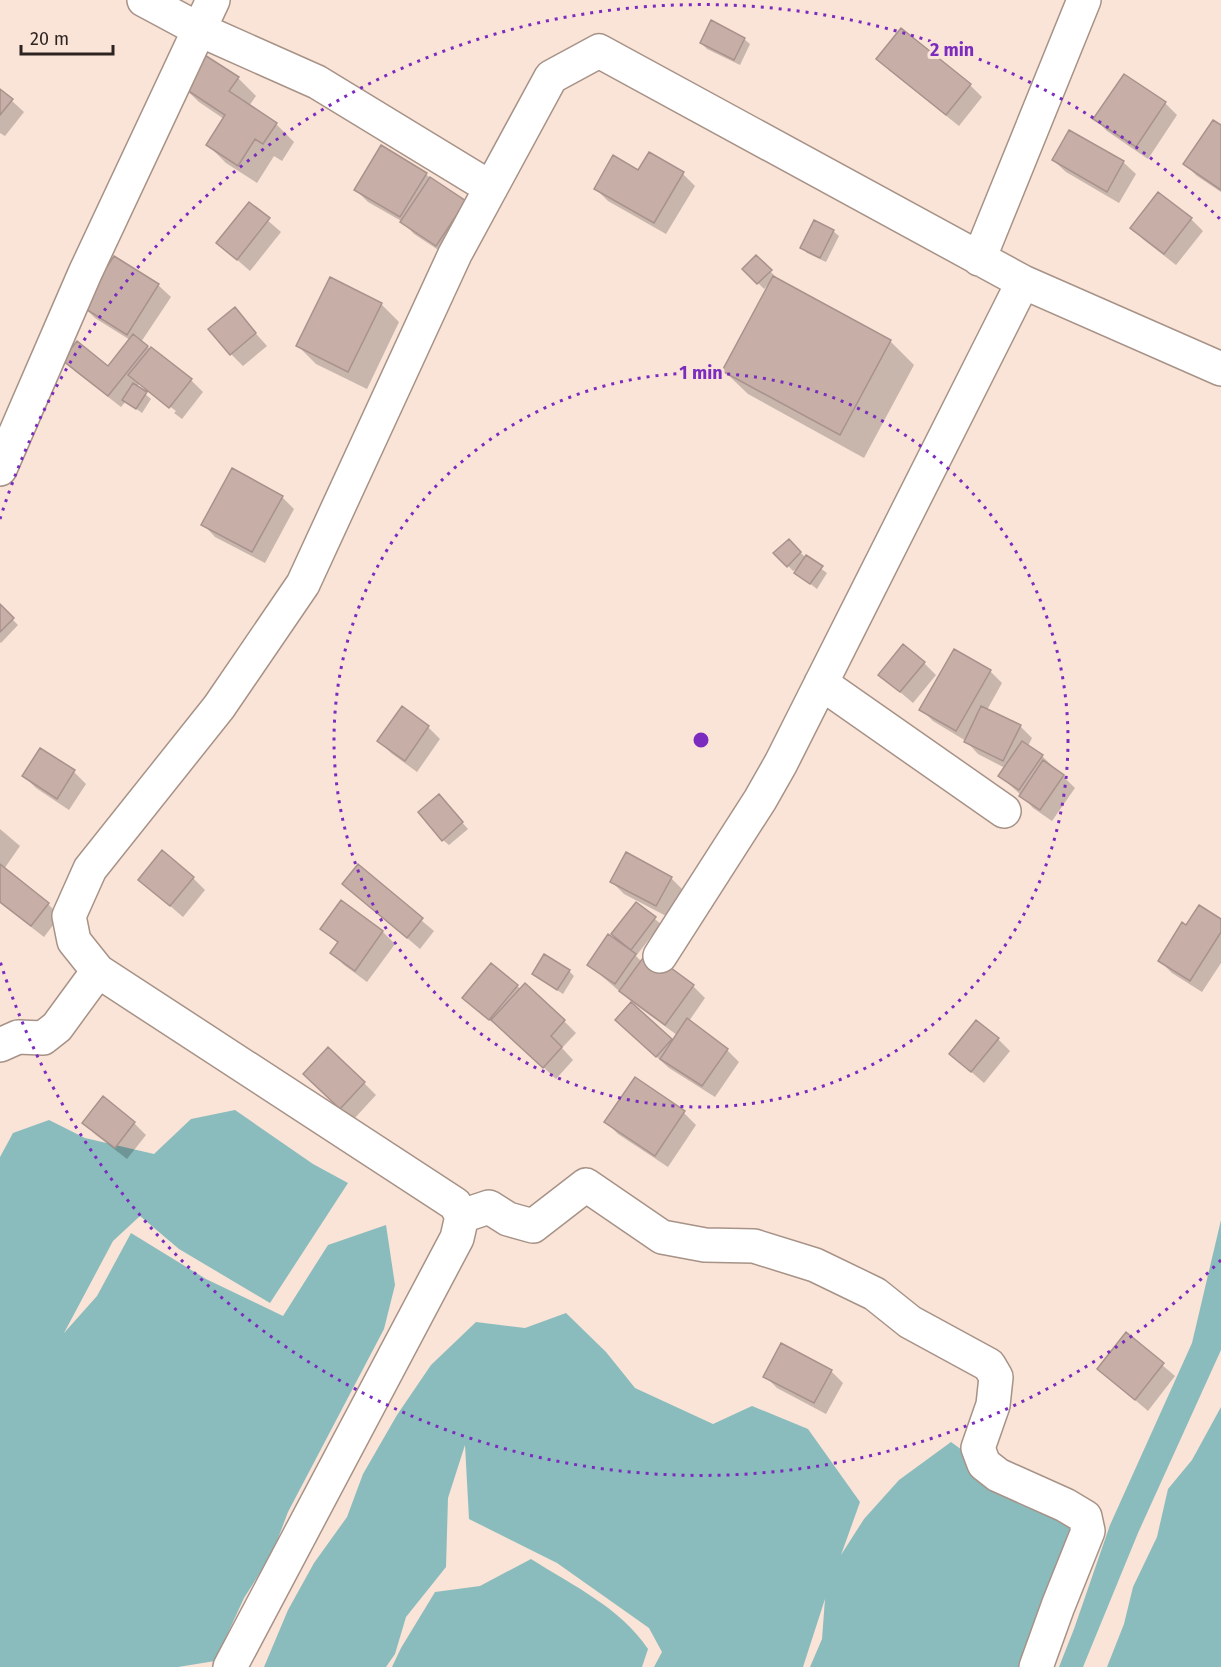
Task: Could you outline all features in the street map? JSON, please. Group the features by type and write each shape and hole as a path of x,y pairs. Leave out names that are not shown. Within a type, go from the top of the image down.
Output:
{"street":[{"path":"144,0 198,29 317,82 491,188"},
{"path":"0,469 85,273 213,0"},
{"path":"979,260 1083,0"},
{"path":"230,1667 457,1238 462,1216 455,1204 98,971 74,941 69,916 90,869 219,707 303,584 455,254 551,77 599,51 979,260 1023,282 1221,369"},
{"path":"660,957 760,800 1023,282"},
{"path":"821,683 1004,811"},
{"path":"0,1045 18,1036 43,1038 57,1027 98,971"},
{"path":"462,1216 489,1207 508,1219 533,1226 586,1185 662,1237 705,1245 754,1246 815,1265 874,1294 910,1322 989,1365 996,1377 993,1405 978,1448 984,1464 998,1475 1065,1505 1085,1517 1088,1531 1036,1667"}],"water":[{"path":"235,1110 313,1164 348,1183 270,1303 179,1249 140,1216 113,1241 64,1333 97,1296 131,1233 206,1279 283,1316 328,1245 386,1225 395,1285 384,1329 288,1512 272,1554 244,1598 215,1661 178,1667 0,1667 0,1157 13,1133 49,1120 85,1138 154,1154 191,1119"},
{"path":"1221,1220 1221,1350 1138,1533 1083,1667 1059,1667 1110,1525 1192,1343"},
{"path":"566,1313 606,1352 635,1388 713,1424 752,1406 808,1429 860,1502 841,1555 864,1519 899,1480 951,1442 990,1470 1084,1526 1038,1667 810,1667 822,1639 825,1599 803,1667 654,1667 662,1652 649,1628 557,1563 469,1519 465,1445 448,1498 446,1567 406,1617 395,1654 386,1667 264,1667 288,1610 314,1563 347,1517 363,1474 397,1415 431,1365 476,1322 525,1328"},
{"path":"1221,1407 1221,1667 1107,1667 1124,1624 1133,1587 1157,1537 1168,1489 1192,1460"},
{"path":"531,1559 595,1598 624,1621 648,1649 642,1667 392,1667 435,1592 480,1586"}],"building":[{"path":"711,20 745,38 734,60 700,43"},
{"path":"901,28 971,84 946,115 876,59"},
{"path":"200,52 239,77 229,91 277,123 263,144 255,139 238,166 206,145 225,115 178,84"},
{"path":"1124,74 1166,102 1136,147 1093,119"},
{"path":"0,89 13,99 0,115"},
{"path":"1213,120 1221,125 1221,190 1183,164"},
{"path":"1069,130 1124,161 1107,192 1052,160"},
{"path":"381,145 427,173 400,217 354,190"},
{"path":"649,152 684,172 654,223 594,189 613,155 638,170"},
{"path":"430,177 466,201 436,246 400,222"},
{"path":"1158,192 1192,218 1164,254 1130,228"},
{"path":"249,202 270,218 237,260 216,243"},
{"path":"814,220 834,230 820,258 800,248"},
{"path":"756,255 772,270 757,284 742,269"},
{"path":"114,256 159,284 127,335 81,306"},
{"path":"773,276 891,340 840,435 722,371"},
{"path":"330,277 382,303 348,372 296,346"},
{"path":"235,307 256,333 230,355 208,329"},
{"path":"133,334 148,346 108,396 62,360 77,341 108,366"},
{"path":"151,347 192,379 169,408 128,375"},
{"path":"133,383 147,392 136,409 122,400"},
{"path":"232,468 283,496 252,552 201,525"},
{"path":"789,539 801,552 787,567 773,553"},
{"path":"806,555 823,566 810,584 794,573"},
{"path":"0,604 14,618 0,632"},
{"path":"903,644 925,662 900,692 878,675"},
{"path":"954,649 991,670 956,731 919,710"},
{"path":"402,706 429,726 405,761 377,741"},
{"path":"981,706 1021,725 1003,761 964,742"},
{"path":"1022,741 1043,755 1019,790 998,776"},
{"path":"40,748 75,770 57,799 22,776"},
{"path":"1043,760 1064,775 1040,810 1019,796"},
{"path":"439,794 463,822 442,841 418,812"},
{"path":"162,850 194,877 170,906 138,880"},
{"path":"626,852 672,877 656,906 610,882"},
{"path":"0,864 49,903 31,926 0,902"},
{"path":"358,864 423,918 407,938 342,884"},
{"path":"341,900 383,931 355,971 330,953 338,942 320,929"},
{"path":"636,902 656,917 631,950 611,934"},
{"path":"1199,905 1221,919 1221,932 1190,981 1158,961 1182,922 1186,925"},
{"path":"608,934 636,954 615,984 587,965"},
{"path":"648,951 694,985 665,1025 619,991"},
{"path":"544,954 570,970 557,990 532,974"},
{"path":"491,963 518,985 489,1020 462,998"},
{"path":"525,983 565,1020 551,1036 562,1047 543,1068 491,1020"},
{"path":"631,1002 672,1039 656,1057 615,1020"},
{"path":"687,1018 728,1049 702,1086 660,1059"},
{"path":"976,1020 999,1038 971,1072 949,1054"},
{"path":"328,1047 365,1082 340,1109 303,1074"},
{"path":"635,1077 685,1111 655,1156 604,1122"},
{"path":"103,1096 135,1122 115,1148 82,1123"},
{"path":"1126,1332 1164,1363 1135,1400 1097,1369"},
{"path":"781,1343 832,1370 814,1403 763,1377"}]}
